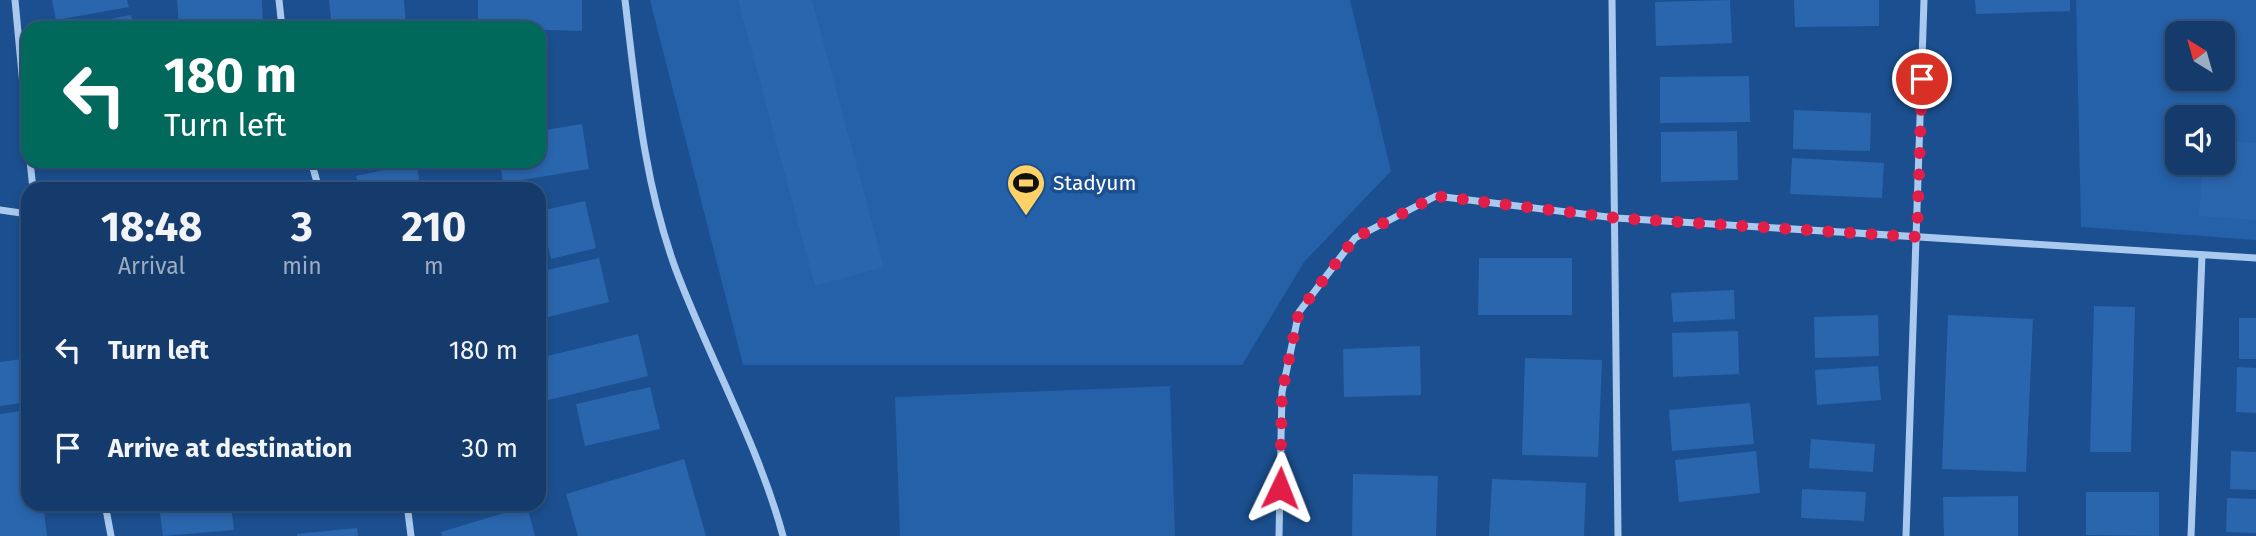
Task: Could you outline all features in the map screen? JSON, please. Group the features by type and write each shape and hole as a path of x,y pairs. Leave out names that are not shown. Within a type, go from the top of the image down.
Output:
{"street":[{"path":"15,0 21,64"},
{"path":"279,0 281,21"},
{"path":"625,0 644,161 676,269 771,489 783,536"},
{"path":"1612,0 1618,536"},
{"path":"1906,536 1924,0"},
{"path":"1279,536 1282,392 1299,312 1355,238 1436,196 1616,218 2256,258"},
{"path":"0,210 21,213"},
{"path":"2191,536 2202,255"},
{"path":"106,511 111,536"},
{"path":"408,511 411,536"}],"shaded area":[{"name":"Stadyum","path":"650,0 1350,0 1391,171 1304,262 1242,365 743,365"},
{"path":"2076,0 2256,0 2256,240 2081,227"},
{"path":"1170,386 1175,536 900,536 895,397"}],"building":[{"path":"52,0 127,0 129,7 56,20"},
{"path":"177,0 262,0 263,21 178,21"},
{"path":"329,0 404,0 406,21 331,21"},
{"path":"478,0 582,0 582,31 546,30 546,21 478,21"},
{"path":"738,0 812,0 884,267 815,286"},
{"path":"1730,0 1732,43 1656,46 1655,2"},
{"path":"1794,0 1879,0 1879,26 1795,27"},
{"path":"1975,0 2070,0 2070,11 1976,14"},
{"path":"131,15 132,21 100,21"},
{"path":"1749,76 1750,122 1660,123 1660,77"},
{"path":"1794,110 1871,113 1870,151 1793,149"},
{"path":"582,124 589,169 503,182 501,168 546,168 546,130"},
{"path":"1737,131 1738,180 1661,182 1661,132"},
{"path":"2235,142 2256,143 2256,220 2199,216 2202,175 2235,175"},
{"path":"1792,158 1884,163 1882,198 1790,194"},
{"path":"393,168 417,168 420,182 357,182 356,176"},
{"path":"585,201 596,248 551,259 546,237 546,210"},
{"path":"599,258 609,302 546,318 546,270"},
{"path":"1479,258 1572,258 1572,315 1478,315"},
{"path":"1734,290 1735,319 1673,322 1671,293"},
{"path":"2094,306 2135,307 2131,452 2090,452"},
{"path":"1878,315 1879,356 1815,358 1814,317"},
{"path":"1948,315 2033,319 2026,472 1942,469"},
{"path":"2239,318 2256,318 2256,359 2239,359"},
{"path":"1738,331 1739,374 1673,377 1672,333"},
{"path":"638,334 648,376 546,401 546,356"},
{"path":"1420,346 1421,395 1344,397 1343,349"},
{"path":"1525,358 1602,360 1598,457 1522,455"},
{"path":"21,359 21,403 0,406 0,362"},
{"path":"1878,366 1881,400 1817,405 1815,370"},
{"path":"2237,367 2256,368 2256,413 2236,412"},
{"path":"650,387 660,429 585,446 576,404"},
{"path":"1750,403 1754,444 1672,451 1669,410"},
{"path":"21,411 21,511 44,511 47,536 0,536 0,414"},
{"path":"1811,439 1875,444 1873,472 1809,468"},
{"path":"1756,451 1760,493 1679,502 1675,460"},
{"path":"2231,451 2256,452 2256,490 2230,489"},
{"path":"684,459 706,536 578,536 566,494"},
{"path":"1353,474 1438,476 1436,536 1352,536"},
{"path":"1492,479 1586,483 1584,536 1489,536"},
{"path":"1802,489 1866,492 1864,521 1801,518"},
{"path":"2086,492 2159,492 2159,536 2086,535"},
{"path":"2018,496 2018,536 1944,536 1943,497"},
{"path":"2227,498 2256,499 2256,533 2226,532"},
{"path":"160,511 232,511 234,530 163,536"},
{"path":"510,511 528,511 535,536 442,536 441,532"},
{"path":"357,528 358,536 297,536 297,534"}],"place":[{"name":"Stadyum","path":"1026,217"}],"route":[{"path":"1280,488 1282,392 1299,312 1355,238 1436,196 1616,218 1917,237 1922,79"}]}
